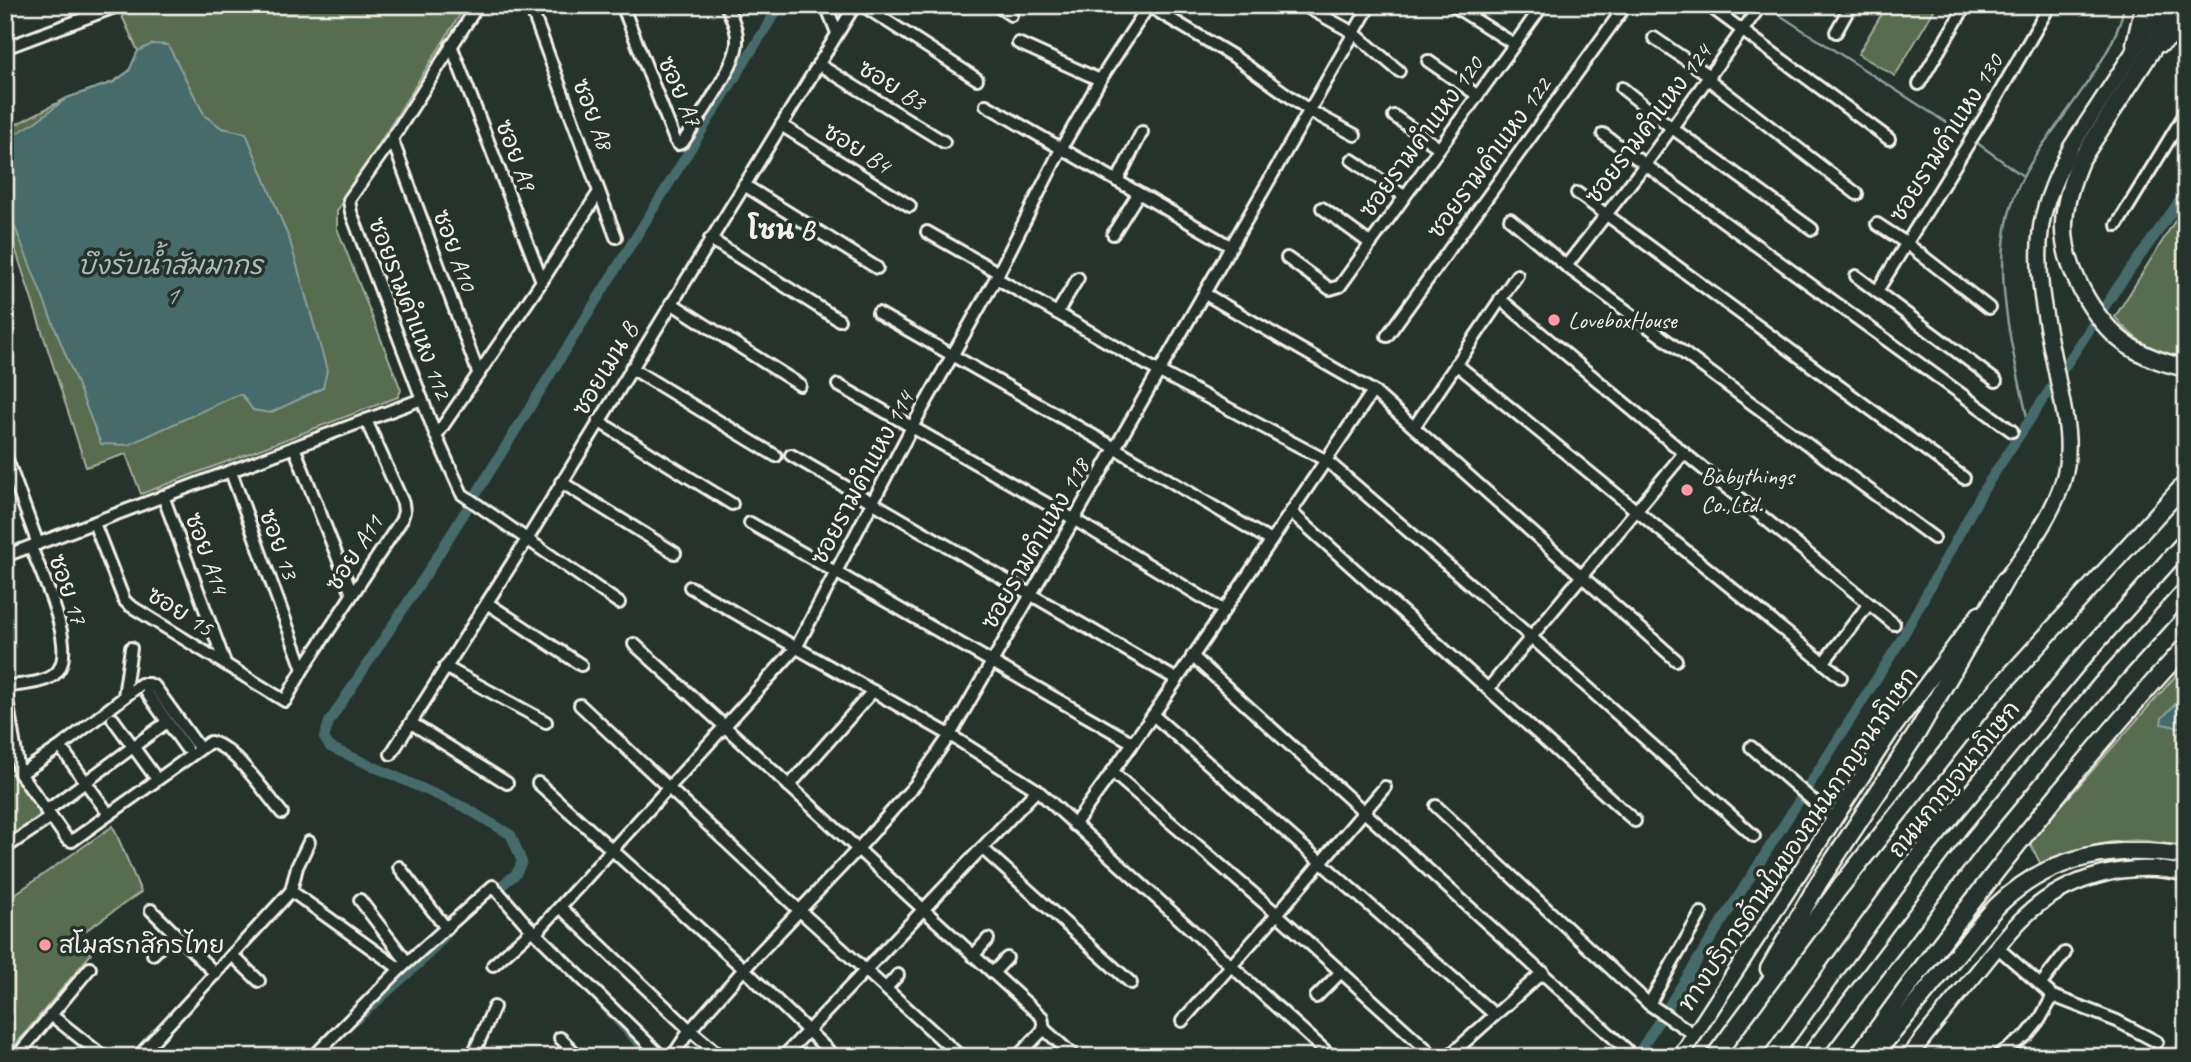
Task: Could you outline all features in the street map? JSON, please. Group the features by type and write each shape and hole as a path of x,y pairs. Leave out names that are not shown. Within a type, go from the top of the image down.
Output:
{"highway":[{"path":"2181,5 2080,161 2071,182 2064,223 2073,269 2094,310 2124,343 2159,362 2186,368"},
{"path":"2152,51 2186,26"},
{"path":"1714,1057 1742,1016 1896,814 1988,700 2186,483"},
{"name":"ถนนกาญจนาภิเษก","path":"1772,1057 1910,867 2077,664 2186,541"},
{"path":"1742,1016 1819,883 1917,733 2005,580"},
{"path":"1810,1057 1973,840 2101,685 2186,590"},
{"path":"1857,1057 1924,963 2052,803 2186,646"},
{"path":"1872,1057 1996,907 2027,881 2070,859 2098,854 2127,850 2186,856"}],"main road":[{"path":"2128,62 2143,5"},
{"name":"ทางบริการด้านในของถนนกาญจนาภิเษก","path":"1680,1057 1892,730 2005,580 2050,511 2063,481 2068,453 2067,426 2042,300 2039,259 2041,227 2061,167 2071,147 2164,5"},
{"path":"1898,1057 1905,1049 1911,1054 2022,919 2062,890 2095,876 2143,869 2186,874"}],"street":[{"path":"5,48 120,5"},
{"name":"ซอยรามคำแหง 112","path":"478,5 392,139 349,200 351,212 436,436 462,494 620,603"},
{"name":"ซอย A8","path":"530,5 617,237"},
{"name":"ซอย A7","path":"622,5 677,142 683,142 711,99 734,56 736,30 726,5"},
{"path":"826,5 838,33"},
{"name":"ซอยเมน B","path":"391,754 528,538 855,5"},
{"path":"862,5 977,79"},
{"path":"996,5 1011,15"},
{"path":"1303,5 1354,33 1399,71"},
{"name":"ซอยรามคำแหง 118","path":"672,1057 691,1030 744,969 915,785 950,735 1370,5"},
{"path":"1452,5 1514,44"},
{"name":"ซอยรามคำแหง 120","path":"1287,258 1330,289 1340,286 1543,5"},
{"name":"ซอยรามคำแหง 122","path":"1387,336 1626,5"},
{"path":"1708,5 1889,139"},
{"name":"ซอยรามคำแหง 124","path":"1566,265 1644,166 1744,31 1760,5"},
{"path":"1836,32 1850,5"},
{"path":"1919,84 1966,5"},
{"name":"ซอยรามคำแหง 130","path":"1877,291 1993,104 2050,5"},
{"path":"1149,6 1233,56 1310,111 1355,135"},
{"name":"ซอยรามคำแหง 114","path":"493,964 546,922 796,648 912,427 997,275 1061,149 1100,80 1149,6"},
{"path":"1654,38 1709,77 1857,194"},
{"path":"1018,43 1100,80"},
{"name":"ซอย A9","path":"451,45 542,281"},
{"path":"1428,61 1477,95"},
{"name":"ซอย B3","path":"818,64 944,142"},
{"path":"1622,88 1672,128 1812,229"},
{"path":"986,105 1230,246"},
{"path":"2118,225 2186,113"},
{"path":"1394,116 1438,148"},
{"name":"ซอย B4","path":"781,125 910,206"},
{"path":"1117,181 1142,132"},
{"path":"1603,134 2012,431"},
{"name":"ซอย A10","path":"392,139 478,375"},
{"path":"1352,160 1404,195"},
{"path":"744,185 877,268"},
{"path":"436,436 600,192"},
{"path":"1113,234 1138,194"},
{"path":"1577,194 1964,478"},
{"path":"1322,208 1371,244"},
{"path":"1510,219 1566,265 1934,538"},
{"path":"1877,223 1989,308"},
{"path":"927,232 1057,313 1158,371 1327,461 1754,835"},
{"path":"710,239 839,320"},
{"path":"1414,427 1517,275"},
{"path":"1856,276 1996,381"},
{"path":"1057,313 1078,278"},
{"path":"1205,294 1373,391 1676,660"},
{"path":"1500,299 1894,624"},
{"path":"671,303 800,385"},
{"path":"877,313 1115,448 1271,541"},
{"path":"1456,364 1841,677"},
{"path":"631,368 776,456"},
{"path":"838,385 1075,520 1223,610"},
{"path":"1074,825 1153,715 1373,391"},
{"path":"5,556 422,399"},
{"name":"ซอย A11","path":"285,701 303,669 401,521 404,512 403,503 366,420"},
{"path":"598,421 732,504"},
{"path":"294,447 352,594"},
{"path":"1488,689 1684,453"},
{"name":"ซอย 17","path":"5,454 63,635 62,663 57,673 43,680 5,687"},
{"path":"792,455 1176,679"},
{"name":"ซอย 13","path":"231,472 303,669"},
{"path":"561,482 675,553"},
{"name":"ซอย A14","path":"163,496 225,663"},
{"path":"1291,512 1635,821"},
{"name":"ซอย 15","path":"94,523 124,600 129,605 285,701"},
{"path":"750,523 1133,743"},
{"path":"690,587 950,735 1037,790 1332,1057"},
{"path":"486,603 581,665"},
{"path":"1823,663 1870,604"},
{"path":"634,644 1042,1017 1044,1030 1075,1057"},
{"path":"124,696 131,648"},
{"path":"1192,656 1627,1050"},
{"path":"445,667 546,722"},
{"path":"14,768 60,747 141,684 155,687 199,748"},
{"path":"5,687 14,768 67,839 72,841 210,742 217,743 234,757 282,813"},
{"path":"789,786 873,691"},
{"path":"147,693 186,748"},
{"path":"580,705 961,1057"},
{"path":"1153,715 1495,1016"},
{"path":"113,719 153,775"},
{"path":"5,848 86,782 167,722"},
{"path":"411,723 507,783"},
{"path":"1751,747 1834,819"},
{"path":"64,752 105,809"},
{"path":"1112,772 1277,914 1434,1057"},
{"path":"538,783 744,969 835,1057"},
{"path":"1182,1021 1385,787"},
{"path":"783,1057 1037,790"},
{"path":"1436,806 1649,1004 1695,1035"},
{"path":"138,1057 291,891 297,867 309,842"},
{"path":"982,848 1131,983"},
{"path":"399,867 446,928"},
{"path":"313,1057 404,965 493,886 534,932 657,1052"},
{"path":"291,891 404,965"},
{"path":"360,900 404,965"},
{"path":"560,907 722,1057"},
{"path":"151,910 216,974"},
{"path":"1649,1004 1701,913"},
{"path":"153,954 174,934"},
{"path":"973,956 988,939"},
{"path":"1997,947 2053,996 2117,1021 2157,1042"},
{"path":"2041,984 2065,953"},
{"path":"232,955 259,981"},
{"path":"993,973 1007,958"},
{"path":"16,1057 90,968"},
{"path":"1316,997 1341,972"},
{"path":"1448,1057 1544,972"},
{"path":"886,988 898,975"},
{"path":"1996,1057 2027,1035 2053,996"},
{"path":"472,1057 495,1007"},
{"path":"51,1015 104,1057"},
{"path":"1017,1057 1044,1030"},
{"path":"560,1038 579,1057"}],"green space":[{"path":"148,5 466,5 337,211 337,228 401,390 398,397 141,494 126,454 86,467 5,217 5,130 67,98 113,82 129,71 138,51 122,16"},
{"path":"1887,5 1937,5 1895,76 1858,54"},
{"path":"2186,203 2186,361 2146,345 2115,317"},
{"path":"2186,664 2186,850 2149,841 2112,842 2076,851 2041,865 2030,843"},
{"path":"5,773 15,775 40,811 38,819 5,843"},
{"name":"สโมสรกสิกรไทย","path":"113,826 141,892 78,936 91,954 5,1057 5,901"}],"water":[{"name":"บึงรับน้ำสัมมากร 1","path":"152,44 168,45 205,116 222,128 246,133 290,241 327,370 323,388 270,413 253,410 242,395 237,395 128,445 101,444 5,202 5,140 34,123 67,98 114,82 129,71 138,51"},
{"path":"2186,693 2186,728 2161,724 2162,718"}],"waterway":[{"path":"490,895 516,874 522,862 511,835 466,808 330,747 324,738 329,722 427,573 780,5"},
{"path":"1764,5 1967,136"},
{"path":"2028,422 2005,297 2005,234 2012,204 2024,175 2109,48 2124,5"},
{"path":"1973,140 2023,176"},
{"path":"1636,1057 1898,645 1984,489 2115,291 2186,192"},
{"path":"357,1019 425,958 451,929"},
{"path":"605,1007 652,1057"}],"place":[{"name":"LoveboxHouse","path":"1554,320"},
{"name":"Babythings Co.,Ltd.","path":"1687,490"},
{"name":"สโมสรกสิกรไทย","path":"45,945"}],"district":[{"name":"โซน B","path":"781,230"}]}
